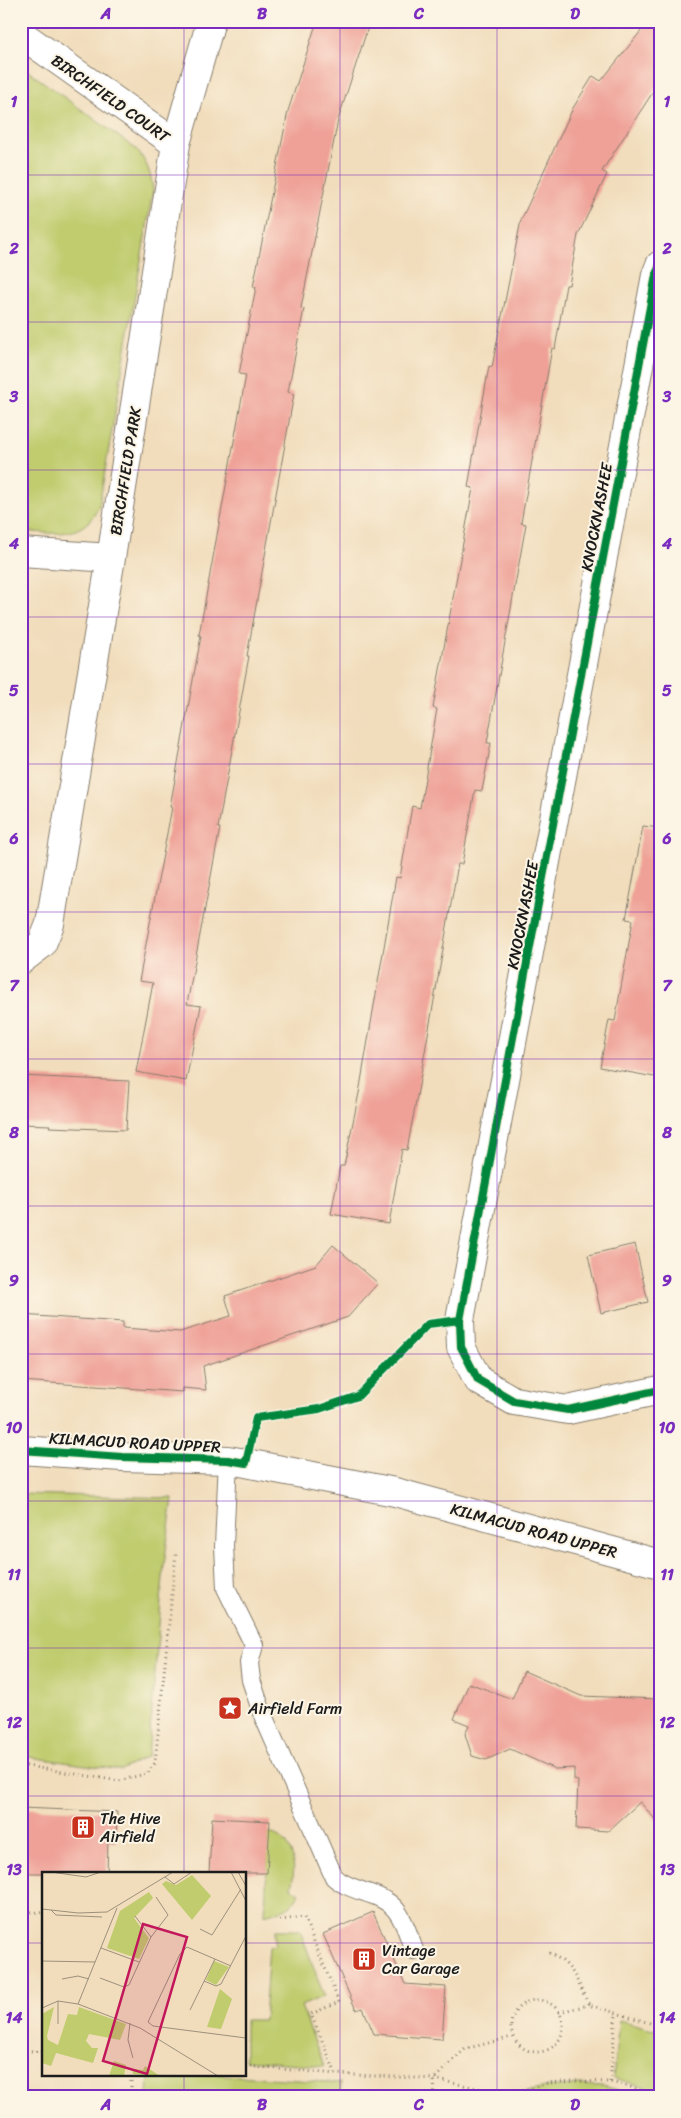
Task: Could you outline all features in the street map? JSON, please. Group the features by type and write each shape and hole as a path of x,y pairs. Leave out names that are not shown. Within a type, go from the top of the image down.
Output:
{"street":[{"name":"BIRCHFIELD PARK","path":"21,960 42,944 50,924 111,558 176,144 212,21"},
{"name":"BIRCHFIELD COURT","path":"21,34 176,144"},
{"name":"KNOCKNASHEE","path":"660,266 656,275 460,1320 461,1347 478,1380 514,1401 568,1410 660,1390"},
{"path":"21,552 111,558"},
{"name":"KILMACUD ROAD UPPER","path":"21,1450 122,1457 237,1461 395,1492 660,1564"}],"lane":[{"path":"237,1461 224,1546 226,1588 254,1645 249,1663 251,1680 262,1713 334,1877 340,1883 387,1902 395,1908 400,1915 414,1950"}],"path":[{"path":"237,1461 256,1418 319,1409 358,1396 428,1324 460,1320"},
{"path":"21,1765 119,1781 148,1773 155,1763 176,1553"},
{"path":"21,1911 42,1912"},
{"path":"280,1920 304,1917 339,2002 311,2014 336,2074"},
{"path":"549,1953 561,1958 568,1964 589,2005"},
{"path":"527,2001 544,2001 559,2012 563,2025 562,2033 559,2041 546,2051 527,2051 520,2047 512,2037 510,2022 513,2013 527,2001"},
{"path":"559,2012 589,2005 660,2026"},
{"path":"610,2082 616,2014"},
{"path":"434,2079 465,2049 512,2037"},
{"path":"21,2050 42,2052"},
{"path":"246,2066 336,2074 434,2079 510,2096 548,2083 572,2081 610,2082 628,2086 657,2097"},
{"path":"131,2076 131,2097"},
{"path":"434,2079 436,2097"}],"green space":[{"path":"21,66 136,149 148,168 153,190 99,506 93,517 85,525 76,530 55,533 21,531"},
{"path":"21,1494 173,1498 164,1565 148,1756 121,1770 21,1756"},
{"path":"268,1833 277,1836 288,1846 294,1870 291,1887 300,1893 290,1907 265,1915"},
{"path":"275,1930 300,1930 324,1996 301,2006 324,2066 246,2060 246,2020 264,2020 269,1946 275,1945"},
{"path":"619,2020 660,2031 660,2094 645,2087 613,2078"},
{"path":"149,2076 239,2076 341,2083 341,2097 148,2097"},
{"path":"554,2086 603,2086 644,2097 520,2097 521,2093"}],"building":[{"path":"317,21 370,21 338,120 301,308 304,309 288,392 294,394 247,656 249,656 218,828 220,828 187,1004 201,1006 186,1081 136,1072 153,983 139,981 172,807 170,807 201,636 199,635 246,375 239,374 256,287 253,287 288,111"},
{"path":"649,21 660,21 660,81 602,171 607,174 578,235 569,285 566,285 555,349 552,348 521,523 526,524 487,743 491,743 482,791 475,790 462,864 458,864 407,1150 402,1149 389,1224 331,1214 340,1166 344,1166 359,1093 396,877 400,878 412,806 420,808 437,709 433,708 473,488 468,487 489,366 492,367 521,220 573,108 593,76 601,81"},
{"path":"643,826 660,828 660,1078 600,1067 609,1020 615,1021 633,920 626,919"},
{"path":"21,1076 129,1081 126,1130 21,1124"},
{"path":"635,1244 648,1302 601,1313 588,1255"},
{"path":"333,1245 378,1283 348,1317 203,1366 206,1390 183,1388 183,1392 21,1381 21,1315 123,1322 123,1328 180,1332 231,1316 225,1296 316,1265"},
{"path":"524,1671 581,1696 660,1699 660,1825 640,1802 608,1831 576,1829 578,1781 574,1780 574,1768 555,1769 510,1749 486,1760 472,1756 465,1734 469,1725 454,1719 469,1683 512,1699"},
{"name":"The Hive Airfield","path":"21,1808 117,1812 116,1842 108,1842 107,1872 21,1873"},
{"path":"212,1818 270,1821 267,1873 209,1872"},
{"name":"Vintage Car Garage","path":"373,1912 405,1984 446,1987 442,2039 374,2034 363,2008 356,2010 323,1934"}],"cycle path":[{"path":"660,265 656,275 460,1320 461,1347 478,1380 514,1401 568,1410 660,1390"},
{"path":"21,1450 122,1457 228,1460 246,1463 256,1418 319,1409 358,1396 428,1324 460,1320"}],"place":[{"name":"Airfield Farm","path":"230,1708"},
{"name":"The Hive Airfield","path":"83,1827"},
{"name":"Vintage Car Garage","path":"364,1959"}]}
